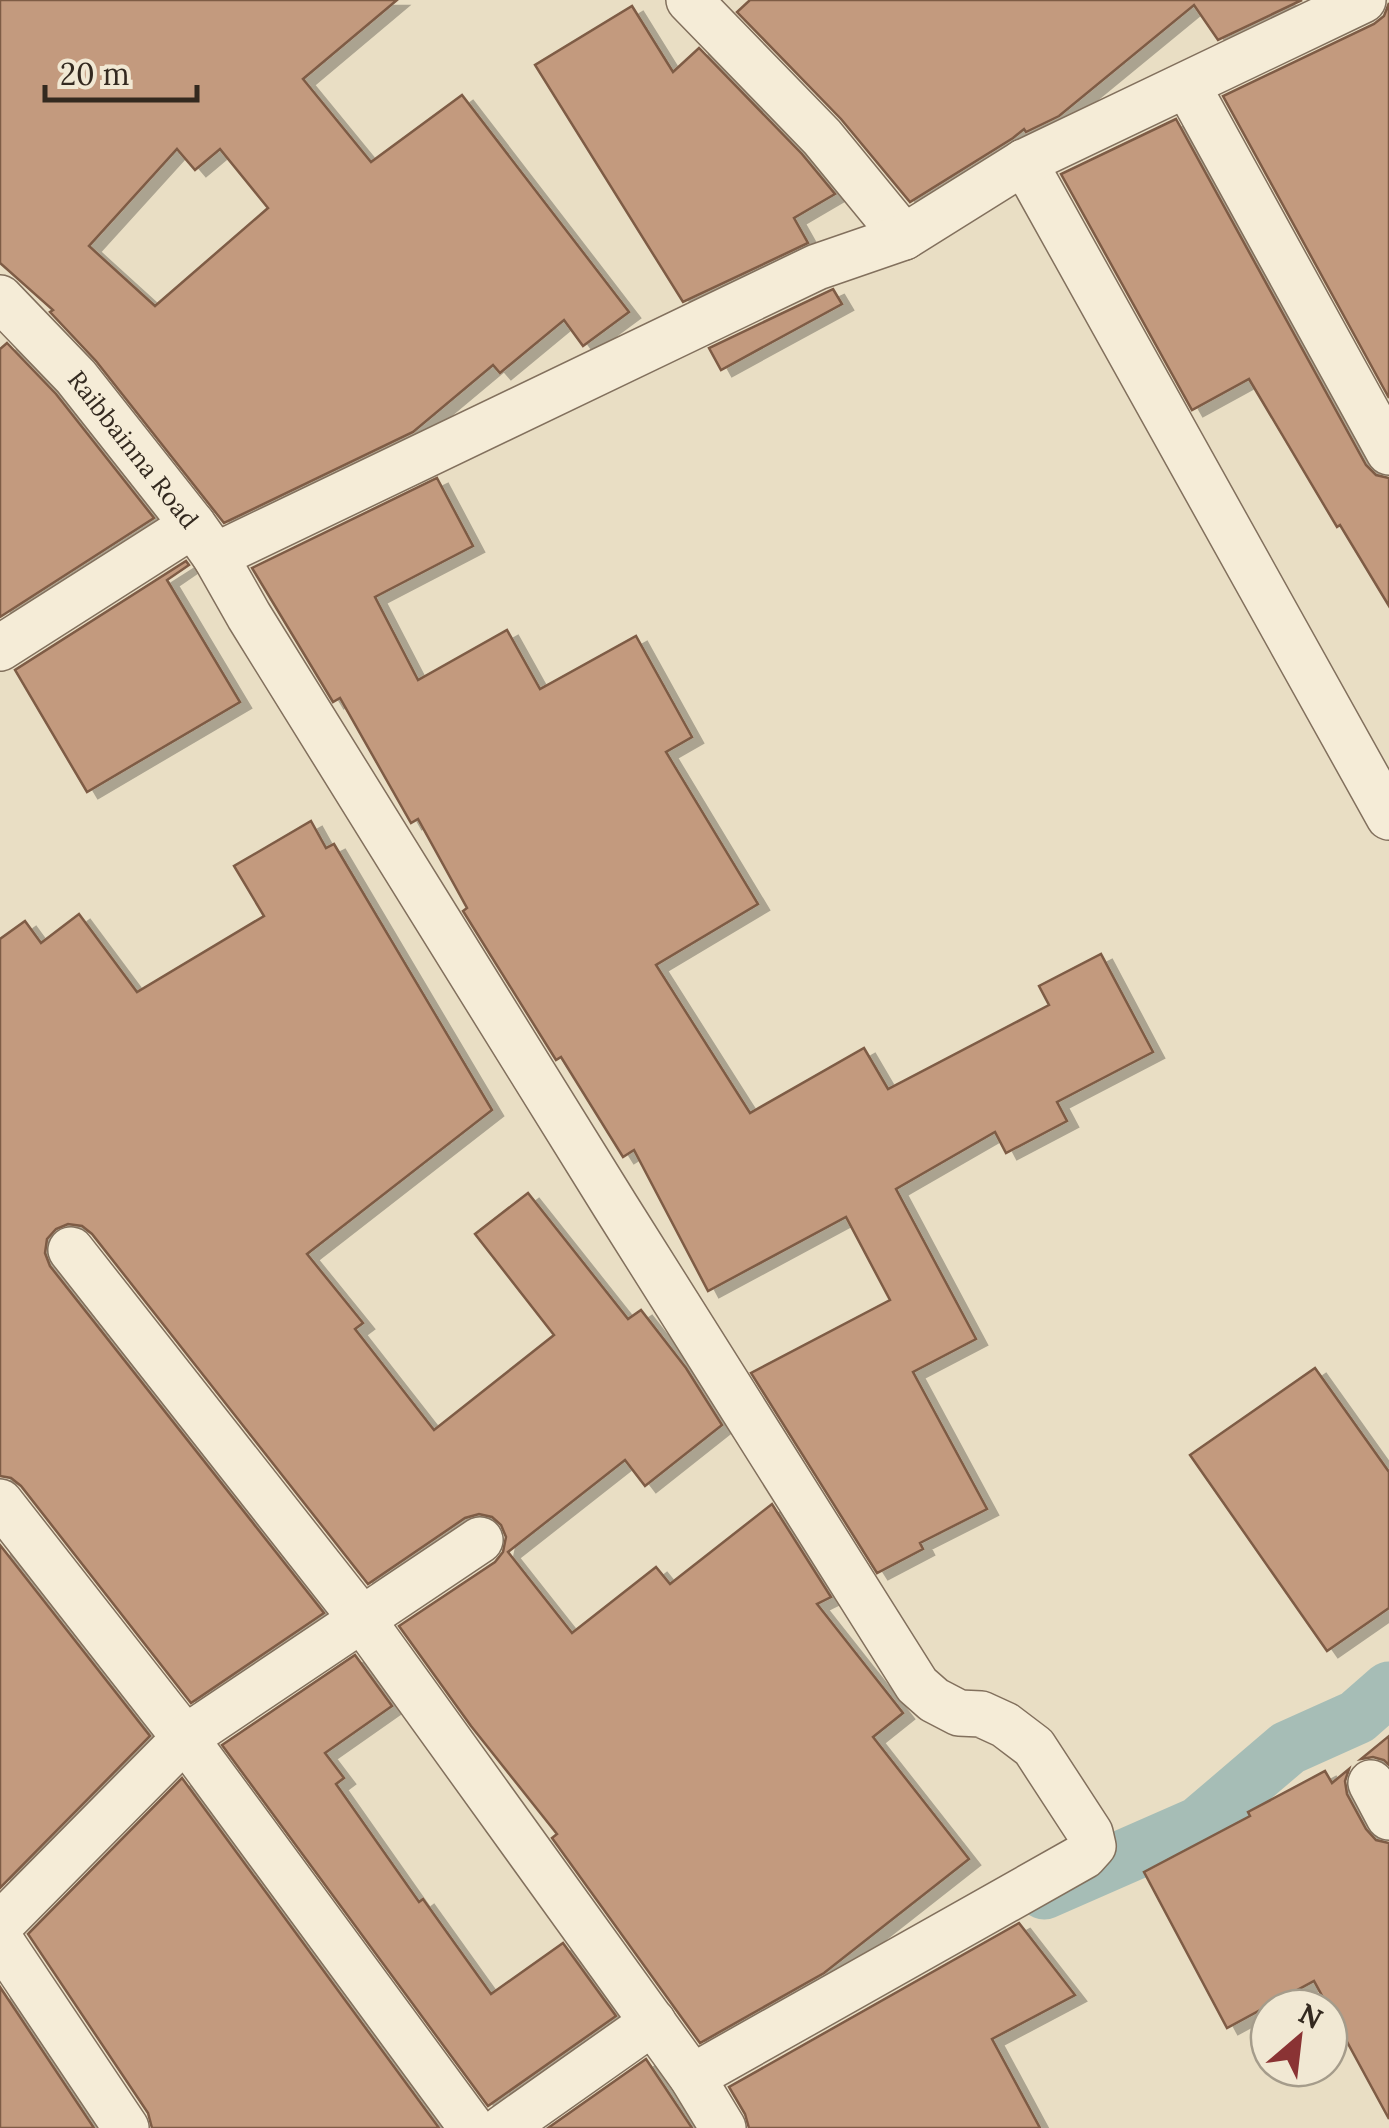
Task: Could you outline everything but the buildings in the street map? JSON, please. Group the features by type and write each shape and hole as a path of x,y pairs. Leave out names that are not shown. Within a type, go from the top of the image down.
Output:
{"street":[{"path":"689,0 822,137 904,237"},
{"path":"0,648 204,541 818,267 904,237 1024,162 1362,0"},
{"path":"1187,85 1389,452"},
{"path":"1024,162 1389,818"},
{"name":"Raibbainna Road","path":"0,298 76,377 204,541 605,1190 918,1684 934,1700 959,1713 980,1714 1005,1725 1034,1746 1090,1833 1092,1846 1084,1856 692,2076"},
{"path":"71,1250 361,1618 692,2076 723,2128"},
{"path":"0,1502 185,1738 472,2128"},
{"path":"0,1924 185,1738 480,1540"},
{"path":"0,1940 126,2128"},
{"path":"504,2128 653,2022"}],"waterway":[{"path":"1044,1892 1199,1824 1288,1748 1357,1717 1389,1689"}]}
